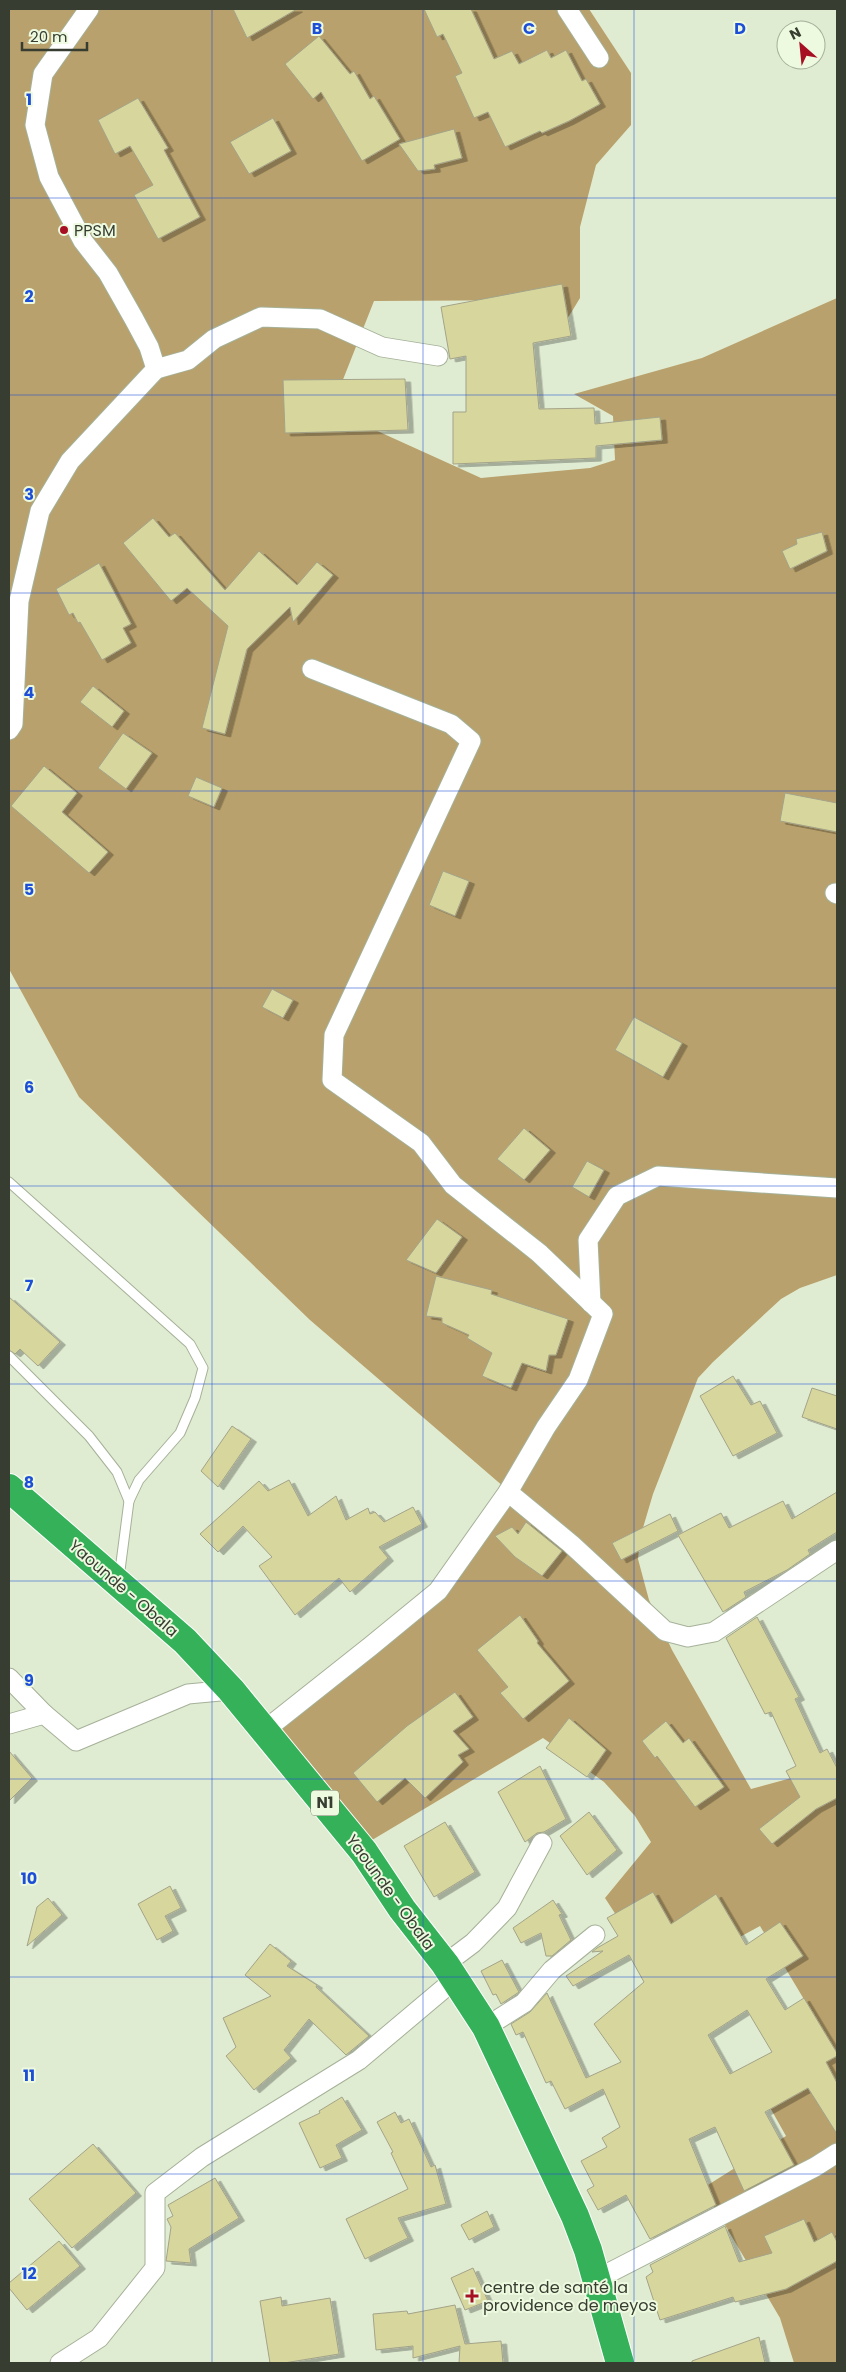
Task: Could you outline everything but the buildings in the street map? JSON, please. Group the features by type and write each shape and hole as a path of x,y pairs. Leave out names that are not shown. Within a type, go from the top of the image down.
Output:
{"highway":[{"name":"Yaounde - Obala","path":"9,1488 184,1641 231,1690 364,1852 402,1909 449,1972 486,2027 575,2216 597,2279 620,2363"}],"street":[{"path":"88,9 43,74 35,125 49,177 83,241 108,273 138,326 154,358 156,369"},
{"path":"568,9 599,58"},
{"path":"9,730 13,724 19,601 40,511 70,461 156,369 188,360 214,338 261,317 320,319 382,347 438,356"},
{"path":"265,1730 438,1591 508,1492 546,1427 578,1380 603,1314 539,1253 453,1185 421,1143 332,1080 334,1035 471,741 451,724 312,669"},
{"path":"591,1303 588,1240 617,1196 658,1176 837,1188"},
{"path":"508,1492 571,1544 665,1631 688,1636 714,1632 837,1550"},
{"path":"9,1678 44,1714 76,1742 188,1694 231,1690"},
{"path":"9,1724 44,1714"},
{"path":"60,2363 99,2338 155,2268 155,2193 202,2157 359,2060 449,1972 473,1943 507,1908 542,1843"},
{"path":"486,2027 524,2003 552,1970 595,1935"},
{"path":"597,2279 815,2168 837,2153"}],"lane":[{"path":"9,1182 190,1344 203,1368 195,1398 180,1433 139,1480 129,1501 118,1583"},
{"path":"9,1356 89,1436 117,1472 129,1501"}],"shaded area":[{"path":"9,9 589,9 631,73 631,125 596,165 580,227 580,298 563,326 544,300 374,301 331,410 481,478 590,468 615,460 613,416 574,394 702,358 837,298 837,1275 800,1288 781,1299 698,1378 653,1494 640,1538 638,1559 649,1600 672,1650 751,1789 817,1771 837,1772 837,2363 794,2363 780,2318 703,2188 786,2136 763,2095 832,2046 760,1926 659,1981 605,1898 651,1842 635,1816 604,1782 543,1738 357,1849 271,1736 438,1591 504,1487 310,1320 79,1097 9,969"}],"place":[{"name":"PPSM","path":"64,230"},
{"name":"centre de santé la providence de meyos","path":"472,2296"}]}
